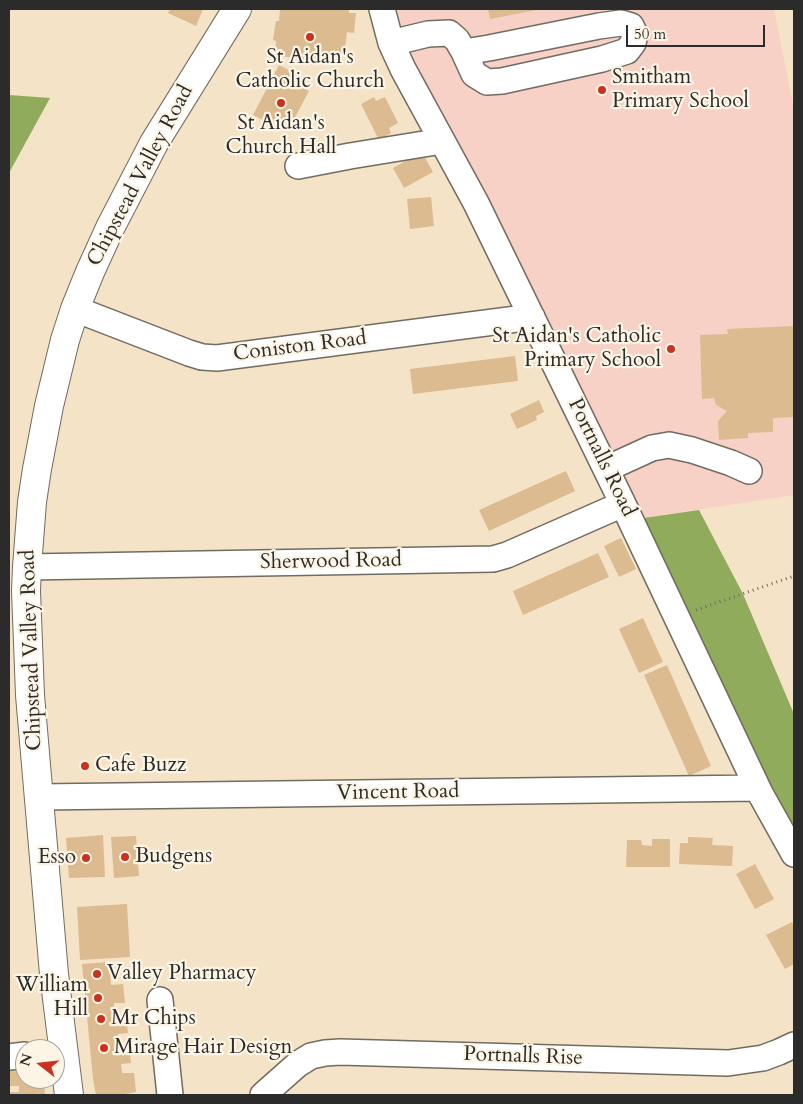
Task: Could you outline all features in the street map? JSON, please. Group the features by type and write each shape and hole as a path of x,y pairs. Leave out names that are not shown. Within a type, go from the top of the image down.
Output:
{"main road":[{"name":"Chipstead Valley Road","path":"58,1039 21,583 38,461 56,373 65,340 90,272 110,228 154,143 237,9"},
{"name":"Chipstead Valley Road","path":"65,1077 69,1095"}],"street":[{"name":"Portnalls Road","path":"382,9 391,43 403,69 476,203 623,504 757,788 794,854"},
{"path":"391,43 428,34 449,33 464,52 474,74 487,82 502,81 602,59 627,51 633,42 635,34 631,26 621,23 464,52"},
{"path":"298,166 442,141"},
{"name":"Coniston Road","path":"75,309 202,357 217,358 532,317"},
{"path":"606,469 652,448 669,445 692,450 749,471"},
{"name":"Sherwood Road","path":"21,583 493,559 508,555 623,504"},
{"name":"Vincent Road","path":"39,797 757,788"},
{"path":"160,1000 170,1095"},
{"name":"Portnalls Rise","path":"263,1095 298,1064 311,1056 325,1053 728,1063 762,1058 794,1045"}],"path":[{"path":"676,617 794,576"}],"shaded area":[{"path":"382,9 774,9 794,110 794,495 630,520"}],"green space":[{"path":"9,95 50,98 9,173"},
{"path":"699,510 743,594 794,714 794,854 630,520"}],"building":[{"path":"170,9 203,9 196,26 168,13"},
{"name":"St Aidan's Catholic Church","path":"280,9 349,9 349,13 356,13 354,33 347,32 341,63 315,60 315,65 300,64 300,58 275,56 276,41 273,40 276,21 279,21"},
{"path":"488,9 536,9 536,10 490,19"},
{"name":"St Aidan's Church Hall","path":"279,65 298,75 294,83 309,91 291,125 277,117 273,125 253,115"},
{"path":"374,97 376,101 385,97 398,123 389,128 391,133 379,140 361,104"},
{"path":"422,152 433,172 404,188 393,168"},
{"path":"431,197 434,226 410,229 407,199"},
{"path":"794,326 794,417 773,418 773,432 748,433 748,438 719,440 718,421 727,411 716,405 714,398 702,399 700,335 728,334 727,329"},
{"path":"515,356 518,381 413,394 410,369"},
{"path":"539,400 544,412 536,416 537,420 517,429 510,414"},
{"path":"566,471 575,491 489,531 479,510"},
{"path":"621,538 636,569 619,577 604,546"},
{"path":"598,553 609,577 523,615 513,591"},
{"path":"643,618 663,662 639,673 619,629"},
{"path":"667,665 711,766 689,776 644,675"},
{"name":"Esso","path":"103,835 105,877 69,878 66,838"},
{"name":"Budgens","path":"136,836 139,876 114,878 111,837"},
{"path":"688,837 713,838 712,845 733,846 732,866 679,864 680,843 688,843"},
{"path":"652,839 670,839 670,867 626,867 627,840 641,840 642,845 652,846"},
{"path":"755,864 774,899 755,909 736,874"},
{"path":"127,904 130,957 80,960 77,907"},
{"path":"792,922 794,926 794,964 785,969 766,935"},
{"path":"109,962 111,985 123,984 125,1003 114,1003 114,1014 126,1014 128,1033 118,1034 118,1045 129,1044 131,1063 121,1064 122,1073 134,1073 136,1092 125,1095 96,1095 93,1079 82,964"},
{"path":"15,1063 15,1086 9,1086 9,1066"},
{"path":"19,1089 45,1089 45,1095 9,1095 9,1092 19,1092"}],"place":[{"name":"St Aidan's Catholic Church","path":"310,37"},
{"name":"Smitham Primary School","path":"602,90"},
{"name":"St Aidan's Church Hall","path":"281,103"},
{"name":"St Aidan's Catholic Primary School","path":"671,349"},
{"name":"Cafe Buzz","path":"85,766"},
{"name":"Budgens","path":"125,857"},
{"name":"Esso","path":"86,858"},
{"name":"Valley Pharmacy","path":"97,974"},
{"name":"William Hill","path":"98,998"},
{"name":"Mr Chips","path":"101,1019"},
{"name":"Mirage Hair Design","path":"104,1048"}]}
